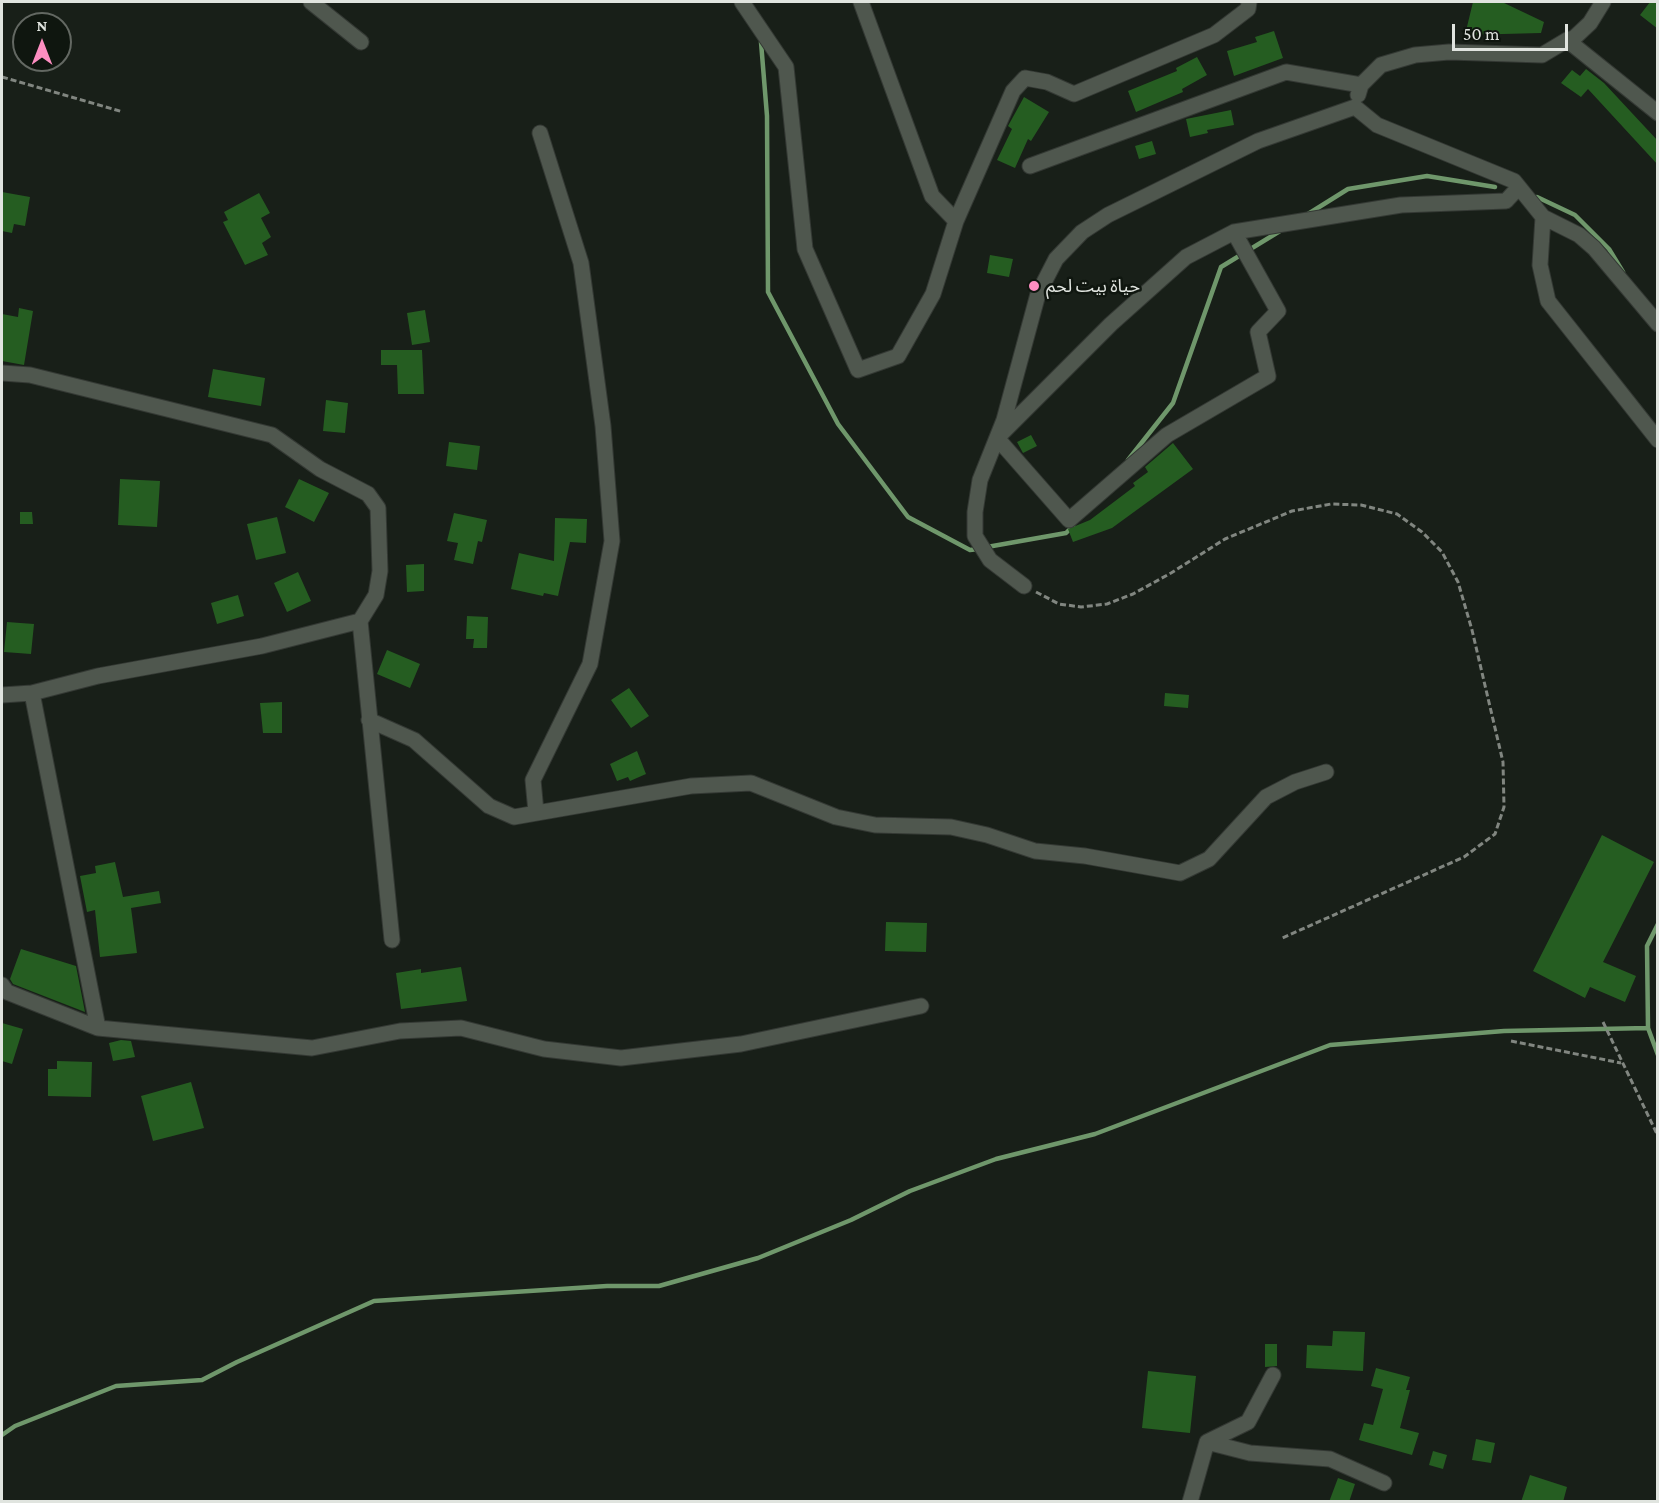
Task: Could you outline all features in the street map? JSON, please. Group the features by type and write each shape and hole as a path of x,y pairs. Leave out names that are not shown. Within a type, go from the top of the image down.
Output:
{"street":[{"path":"312,2 361,42"},
{"path":"742,2 786,67 805,249 858,370 898,356 933,294 956,222 1012,91 1025,78 1047,82 1074,94 1214,35 1248,9 1249,2"},
{"path":"861,2 874,32 932,196 956,222"},
{"path":"1355,107 1361,86 1381,65 1415,55 1449,52 1542,55 1574,38 1590,23 1603,2"},
{"path":"1567,40 1658,113"},
{"path":"1030,166 1286,72 1361,86"},
{"path":"1355,107 1377,125 1514,181 1543,217 1579,234 1594,248 1658,324"},
{"path":"1024,586 990,560 975,536 975,512 980,480 1004,420 1038,294 1056,259 1082,232 1108,215 1258,141 1355,107"},
{"path":"536,812 533,780 590,664 612,541 603,426 580,263 540,133"},
{"path":"997,438 1111,324 1186,257 1234,232 1401,205 1506,201 1518,188"},
{"path":"1543,217 1540,265 1548,301 1658,440"},
{"path":"997,438 1069,520 1167,435 1268,376 1258,332 1278,311 1234,232"},
{"path":"2,373 30,375 272,435 320,469 368,494 378,508 380,571 376,595 360,621 392,940"},
{"path":"2,695 33,693 98,676 262,646 360,621"},
{"path":"33,693 98,1028"},
{"path":"369,720 414,740 489,806 514,817 691,786 751,783 836,817 875,825 951,827 987,835 1035,851 1085,856 1180,873 1209,859 1266,797 1294,782 1326,772"},
{"path":"2,985 7,993 98,1028 312,1048 400,1031 461,1028 544,1049 621,1058 741,1044 921,1006"},
{"path":"1190,1502 1207,1442 1248,1422 1273,1375"},
{"path":"1207,1442 1250,1453 1330,1459 1384,1482"}],"path":[{"path":"2,77 123,112"},
{"path":"1024,586 1059,604 1081,607 1107,604 1143,589 1225,539 1292,511 1331,504 1361,505 1397,514 1422,532 1442,552 1458,582 1472,630 1503,762 1504,807 1495,834 1464,857 1280,939"},
{"path":"1603,1022 1658,1136"},
{"path":"1511,1041 1621,1063"}],"building":[{"path":"1473,2 1502,2 1544,22 1541,33 1465,35"},
{"path":"1650,2 1658,2 1658,29 1640,15"},
{"path":"1274,31 1283,58 1234,76 1227,51 1257,42 1255,37"},
{"path":"1197,57 1207,75 1182,89 1183,92 1136,112 1128,91 1177,71 1176,68"},
{"path":"1586,69 1604,83 1658,141 1658,165 1588,89 1581,97 1561,83 1572,70 1580,76"},
{"path":"1024,97 1049,112 1031,141 1028,139 1015,168 997,160 1012,129 1008,126"},
{"path":"1231,110 1234,125 1207,130 1208,133 1190,137 1186,119"},
{"path":"1152,141 1156,154 1139,159 1135,146"},
{"path":"2,192 30,197 25,226 14,224 12,233 2,231"},
{"path":"259,193 270,213 261,218 271,237 262,243 268,255 245,265 223,222 228,220 224,212"},
{"path":"990,255 1013,259 1009,277 987,273"},
{"path":"19,308 33,311 24,365 2,361 2,314 18,317"},
{"path":"425,310 430,342 412,345 407,313"},
{"path":"381,350 422,350 424,394 398,394 397,365 381,365"},
{"path":"213,369 265,378 261,406 208,397"},
{"path":"326,400 348,403 345,433 323,431"},
{"path":"1031,435 1037,446 1023,453 1017,442"},
{"path":"449,442 480,446 477,470 446,466"},
{"path":"1173,443 1193,469 1112,528 1073,542 1068,529 1090,520 1135,486 1133,483 1148,472 1145,467"},
{"path":"120,479 160,481 157,527 118,525"},
{"path":"299,479 329,493 314,522 285,507"},
{"path":"20,512 32,512 33,524 20,524"},
{"path":"454,513 487,520 482,542 478,541 473,564 454,560 458,543 447,541"},
{"path":"277,517 286,553 256,560 247,524"},
{"path":"555,518 587,519 586,543 570,542 558,596 544,593 543,596 511,589 519,553 554,561"},
{"path":"424,564 424,591 407,592 406,565"},
{"path":"298,572 311,601 287,612 274,583"},
{"path":"238,595 244,616 217,624 211,603"},
{"path":"467,616 488,617 487,648 473,648 474,639 466,639"},
{"path":"7,622 34,624 31,654 4,652"},
{"path":"387,650 420,664 410,688 377,674"},
{"path":"629,688 649,716 631,728 611,700"},
{"path":"1165,693 1189,695 1188,708 1164,706"},
{"path":"282,702 282,733 263,733 260,703"},
{"path":"637,751 646,774 630,781 628,777 617,781 610,764"},
{"path":"1602,835 1654,862 1603,962 1636,976 1625,1002 1590,987 1585,998 1533,971"},
{"path":"115,862 123,897 159,891 161,903 131,908 137,953 100,957 95,910 87,912 80,876 96,873 95,866"},
{"path":"886,922 927,923 926,952 885,951"},
{"path":"21,949 76,966 85,1012 13,984 10,979"},
{"path":"461,967 467,1001 401,1009 396,973 421,969 421,973"},
{"path":"2,1023 23,1029 12,1064 2,1061"},
{"path":"121,1040 131,1041 135,1057 113,1061 109,1043"},
{"path":"57,1061 92,1062 91,1097 48,1096 48,1069 57,1069"},
{"path":"191,1082 204,1128 153,1141 141,1096"},
{"path":"1333,1331 1365,1332 1363,1371 1306,1368 1307,1345 1332,1346"},
{"path":"1265,1344 1277,1344 1277,1366 1265,1367"},
{"path":"1376,1368 1410,1377 1406,1390 1410,1390 1400,1428 1419,1433 1412,1455 1359,1440 1364,1423 1373,1425 1383,1389 1371,1386"},
{"path":"1148,1371 1196,1376 1190,1433 1142,1428"},
{"path":"1476,1439 1495,1443 1491,1463 1472,1460"},
{"path":"1433,1451 1447,1455 1443,1469 1429,1465"},
{"path":"1530,1475 1567,1487 1563,1502 1521,1502"},
{"path":"1338,1478 1355,1484 1349,1502 1329,1502"}],"waterway":[{"path":"761,42 767,116 768,292 838,424 908,517 970,550 978,549"},
{"path":"1308,214 1348,189 1427,176 1495,187"},
{"path":"1537,197 1575,215 1609,249 1623,272"},
{"path":"1128,460 1173,403 1221,267 1280,231"},
{"path":"987,547 1066,533 1073,526"},
{"path":"1658,924 1647,946 1648,1028 1658,1055"},
{"path":"2,1435 15,1426 116,1386 202,1380 374,1301 607,1286 659,1286 758,1258 851,1220 910,1191 996,1159 1095,1134 1330,1045 1504,1031 1648,1028"}],"place":[{"name":"حياة بيت لحم","path":"1034,286"}]}
